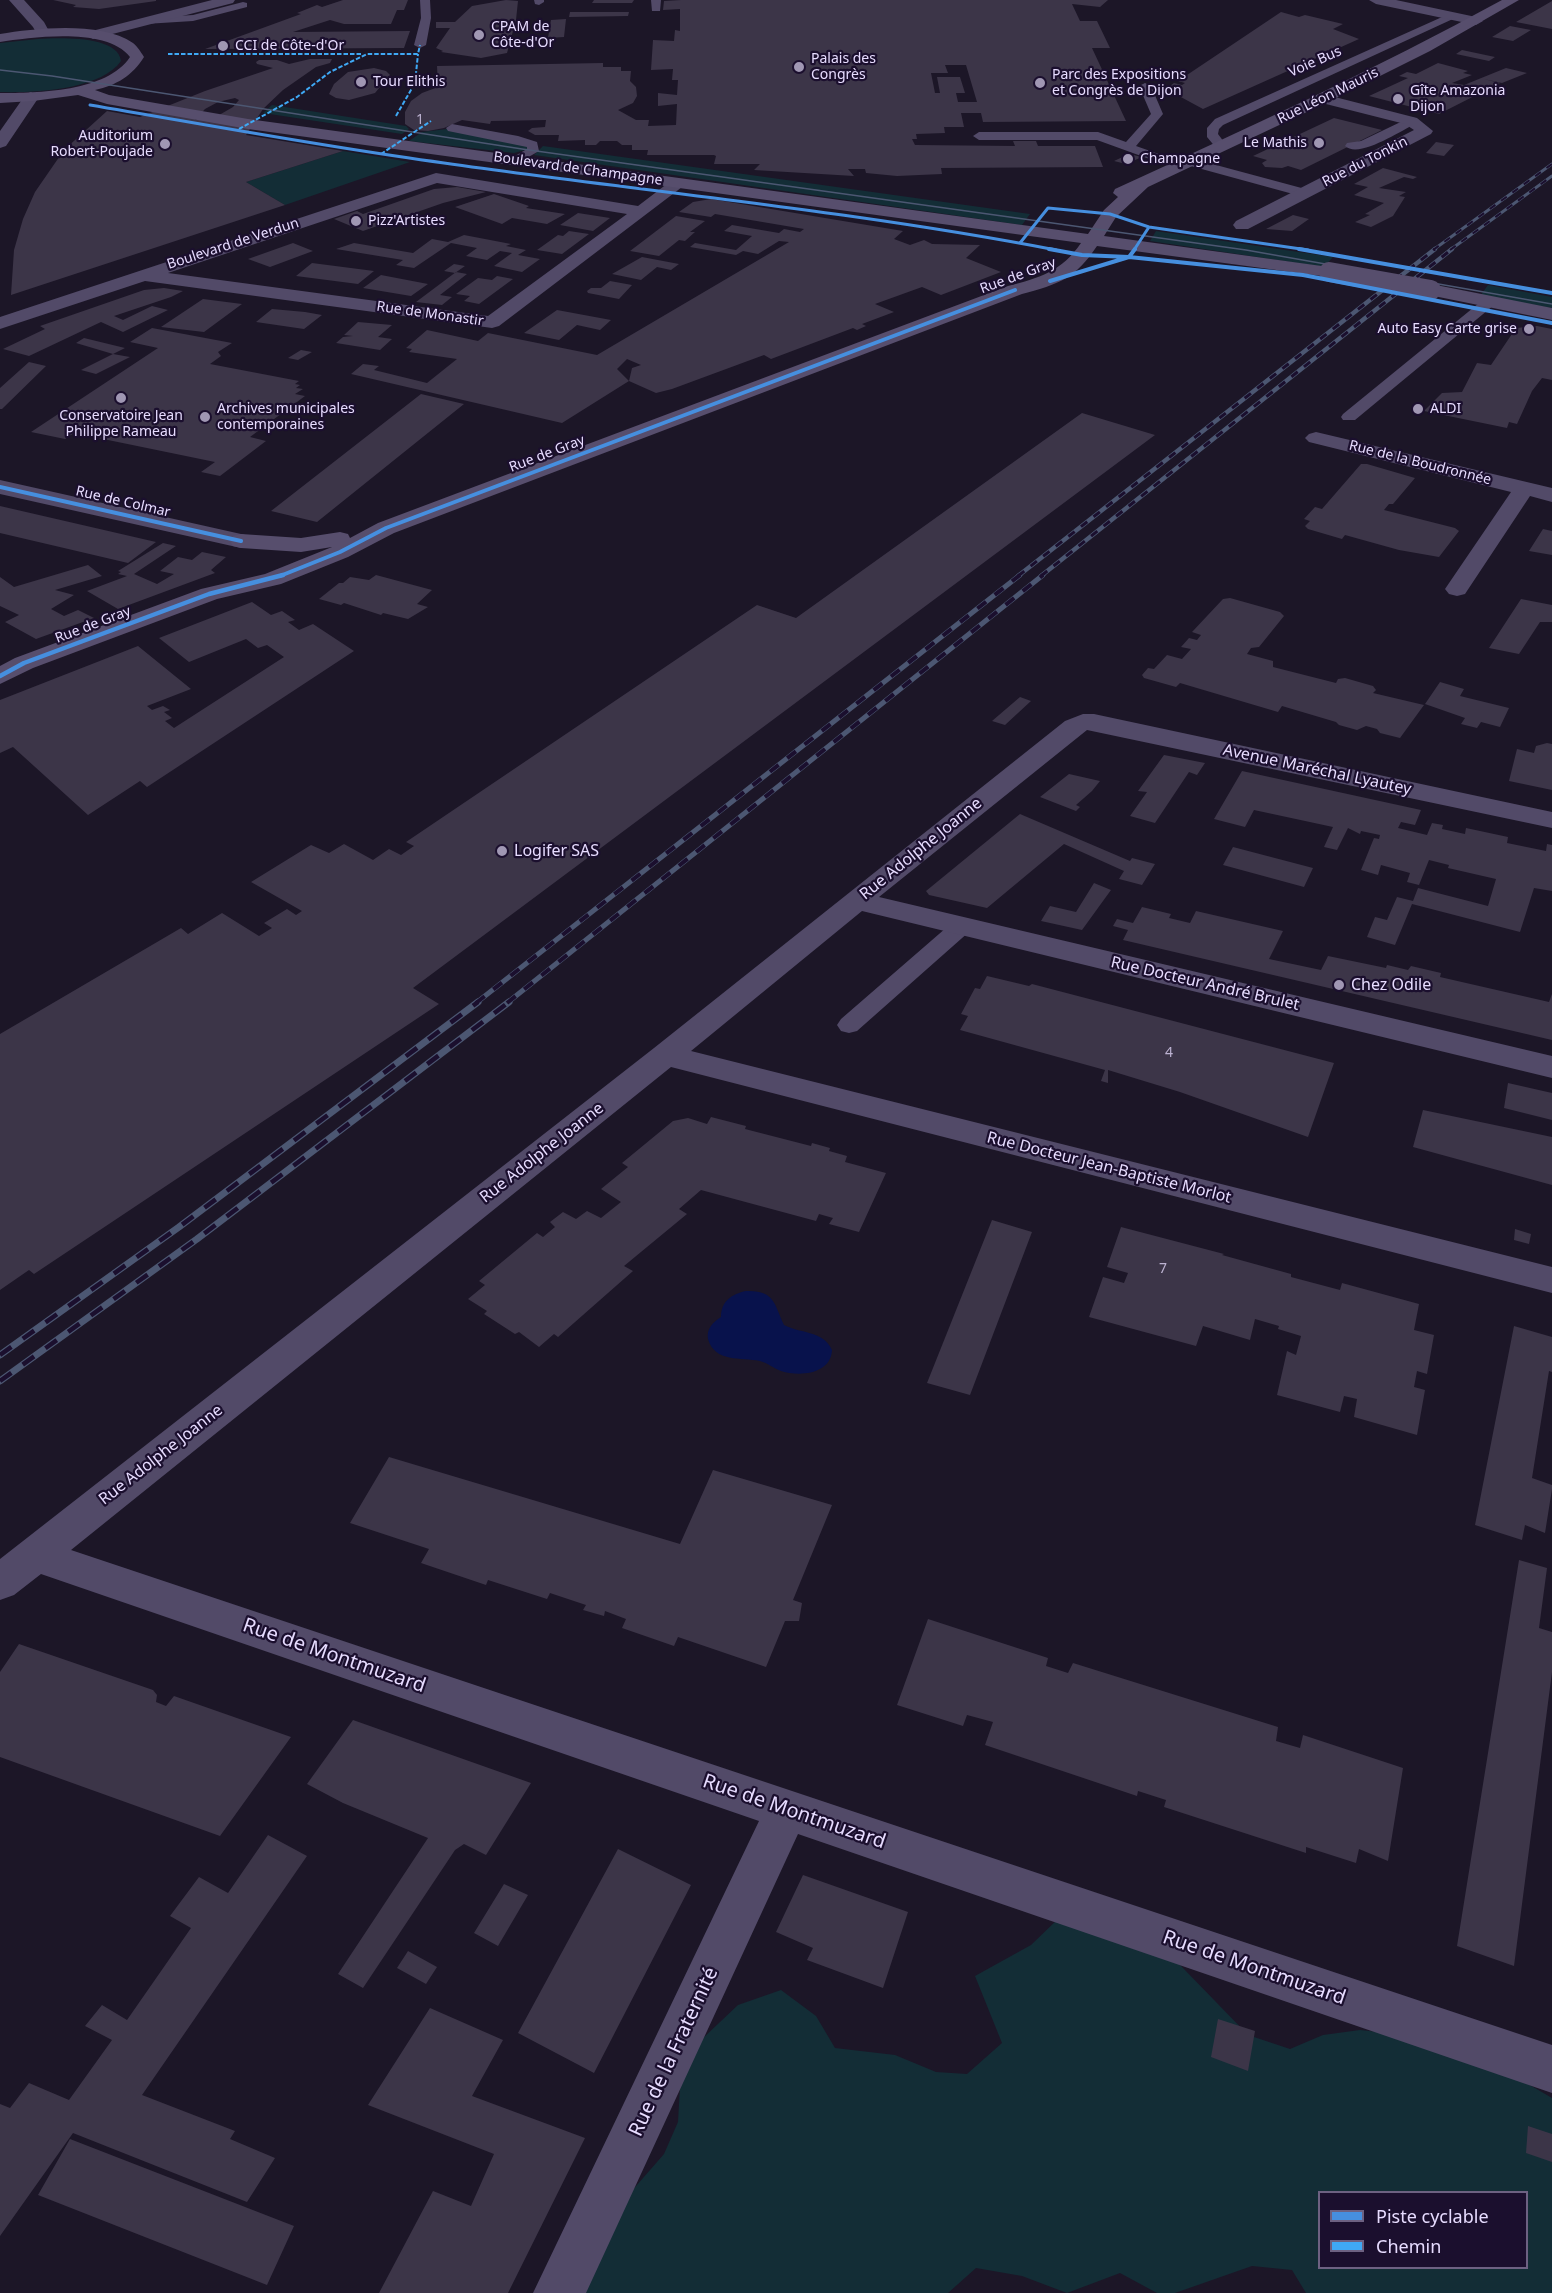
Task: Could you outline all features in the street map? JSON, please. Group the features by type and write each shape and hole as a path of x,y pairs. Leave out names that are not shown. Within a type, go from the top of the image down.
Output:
{"main road":[{"name":"Rue Léon Mauris","path":"1070,238 1099,204 1323,99 1476,21 1512,0"},
{"path":"0,98 31,97 78,90 120,75 135,63 137,57 135,51 129,46 93,35 43,33 2,36"},
{"name":"Boulevard de Champagne","path":"78,90 107,99 249,124 1329,272 1552,314"},
{"name":"Rue Léon Mauris","path":"1092,241 1110,214 1141,185"},
{"name":"Rue de Gray","path":"1015,290 1050,265 1070,238"},
{"name":"Rue de Gray","path":"0,676 24,663 209,594 273,579 340,552 386,528 1015,290 1050,281 1062,275 1078,261 1092,241"},
{"name":"Rue de Colmar","path":"241,541 325,543 386,528"},
{"name":"Rue de Colmar","path":"209,594 260,569 267,560 268,554 241,541"}],"street":[{"path":"16,0 39,25 43,33"},
{"path":"93,35 228,0"},
{"path":"1376,0 1476,21"},
{"path":"0,143 31,97"},
{"name":"Rue du Tonkin","path":"1242,225 1425,131 1411,121 1323,99"},
{"path":"436,178 440,163 452,151"},
{"name":"Boulevard de Champagne","path":"436,178 640,211"},
{"name":"Boulevard de Verdun","path":"0,323 436,178"},
{"name":"Rue de Monastir","path":"139,275 492,322 678,184"},
{"name":"Rue de la Boudronnée","path":"1316,438 1552,495"},
{"name":"Rue de Colmar","path":"0,487 241,541"},
{"path":"1457,589 1524,489"},
{"name":"Avenue Maréchal Lyautey","path":"1083,722 1094,722 1552,820"},
{"name":"Rue Adolphe Joanne","path":"0,1583 665,1055 1074,726 1083,722"},
{"name":"Rue Docteur André Brulet","path":"857,901 1552,1067"},
{"name":"Rue Docteur Jean-Baptiste Morlot","path":"665,1055 1552,1280"},
{"name":"Rue de Montmuzard","path":"36,1555 1552,2069"},
{"name":"Rue de la Fraternité","path":"559,2293 787,1810"}],"lane":[{"path":"420,45 426,18 425,0"},
{"path":"145,21 193,18 243,5"},
{"name":"Voie Bus","path":"1221,146 1211,131 1213,126 1219,122 1451,16"},
{"path":"1128,147 1157,114 1145,86"},
{"path":"1351,146 1364,145 1411,121"},
{"path":"452,128 518,140 535,147 530,154 514,160"},
{"path":"980,135 1086,135 1111,140 1185,164 1304,193"},
{"path":"1349,417 1489,302"},
{"path":"849,1025 962,926"}],"shaded area":[{"path":"38,39 99,42 110,46 121,61 111,71 83,84 30,92 0,92 0,43"},
{"path":"272,105 406,126 409,129 402,134 263,113"},
{"path":"447,129 519,142 527,144 529,149 514,153 409,141 422,132"},
{"path":"543,146 1030,214 1022,225 534,155"},
{"path":"343,151 410,162 285,205 246,182"},
{"path":"1156,231 1333,257 1324,267 1150,241"},
{"path":"1488,285 1552,297 1552,308 1480,296"},
{"path":"746,1291 756,1291 768,1296 784,1325 823,1339 832,1350 826,1364 813,1372 797,1374 781,1371 760,1361 730,1358 716,1352 708,1339 709,1329 721,1317 728,1299"},
{"path":"1059,1918 1150,1934 1248,2035 1290,2049 1323,2035 1360,2030 1433,2038 1516,2077 1552,2098 1552,2293 1306,2293 1292,2270 1252,2266 1175,2293 1157,2293 1120,2273 1067,2293 1022,2276 976,2268 948,2293 577,2293 623,2201 664,2154 678,2122 680,2087 701,2040 738,2005 781,1990 816,2016 835,2048 895,2055 936,2072 967,2074 1002,2043 975,1976 1031,1945"}],"building":[{"path":"53,0 156,1 99,9 73,7 76,5"},
{"path":"343,0 408,0 404,10 397,10 391,24 344,24 330,20 293,32 410,31 404,48 205,49 301,14 297,13 317,5 322,7"},
{"name":"CPAM de Côte-d'Or","path":"506,0 518,1 516,20 507,53 481,58 441,52 443,51 436,48 450,28 436,28 436,22 455,22 472,6"},
{"path":"594,0 634,0 632,3 592,3"},
{"path":"1108,0 1100,7 1072,4 1080,21 1097,21 1110,48 1092,48 1126,121 983,122 981,113 961,113 964,127 944,127 945,133 916,134 917,139 912,139 915,145 1015,146 1013,141 1036,141 1038,146 1095,146 1103,167 941,168 942,174 897,176 866,173 865,169 848,169 854,176 754,170 760,164 714,164 716,156 714,155 647,155 648,150 632,150 632,145 622,145 617,141 600,141 596,145 585,145 585,140 558,141 559,135 535,135 528,131 532,128 545,127 546,120 491,121 490,124 462,120 444,128 428,131 414,130 405,124 405,112 411,101 422,93 438,87 437,66 603,63 603,67 621,67 621,71 631,71 630,81 636,87 637,96 633,103 618,110 636,120 649,120 648,126 676,125 677,104 658,106 658,93 677,95 678,80 672,80 673,69 651,70 653,40 674,41 675,30 680,31 680,9 663,10 664,1","holes":["945,65 966,65 977,102 958,102 956,93 965,93 960,77 937,77 940,93 935,93 931,73 948,73"]},
{"path":"1552,1 1552,29 1516,22"},
{"path":"570,12 629,12 628,16 569,17"},
{"path":"1281,12 1343,24 1333,29 1359,39 1203,109 1166,89 1174,83 1182,85 1185,83 1178,81"},
{"path":"566,19 564,37 548,38 551,20"},
{"path":"1510,26 1531,30 1513,41 1492,37"},
{"path":"1462,50 1495,57 1489,61 1456,54"},
{"path":"310,59 332,59 330,63 316,67 283,90 263,109 246,135 343,151 246,182 285,205 11,295 14,250 23,219 35,192 64,150 107,111 140,117 205,91 273,68 257,64 259,60 277,60 289,64","holes":["235,98 239,100 233,107 214,118 195,120 205,109 218,102"]},
{"path":"1438,63 1468,71 1463,73 1472,75 1452,83 1464,85 1506,68 1527,73 1502,83 1484,79 1500,83 1439,114 1369,96 1408,78 1399,76 1407,72 1416,74"},
{"name":"Tour Elithis","path":"374,68 386,71 390,75 375,93 349,100 336,98 329,94 334,84 348,72"},
{"name":"Le Mathis","path":"1334,118 1382,130 1301,170 1288,166 1265,167 1262,163 1267,160 1253,156"},
{"path":"1436,142 1454,145 1444,156 1426,153"},
{"name":"Champagne","path":"1129,154 1142,157 1126,164 1114,161"},
{"path":"1383,168 1417,177 1413,179 1404,177 1379,188 1406,192 1399,196 1405,197 1393,216 1371,227 1355,222 1370,215 1365,214 1384,203 1354,195 1368,187 1354,184"},
{"path":"457,187 486,192 443,203 363,231 334,219 357,211 363,214 434,189"},
{"path":"494,194 529,206 526,208 565,214 547,224 512,218 502,224 455,207"},
{"path":"711,199 903,231 894,239 910,245 924,240 932,244 980,245 966,258 1001,272 941,295 922,287 875,304 894,312 862,324 866,326 857,330 853,328 771,359 764,355 672,389 656,393 629,381 562,423 351,374 363,364 379,366 374,370 427,383 457,359 409,352 412,349 406,348 427,330 478,341 488,333 597,355 789,242 779,241 758,254 743,251 736,255 690,247 695,243 736,250 752,236 724,231 732,225 779,233 784,229 800,232 804,229 715,214 711,217 679,212 693,202","holes":["627,359 641,365 632,368 629,381 617,369"]},
{"path":"578,213 610,218 593,231 560,225"},
{"path":"1293,215 1309,219 1292,231 1266,229"},
{"path":"676,216 705,221 690,232 695,232 685,241 679,240 659,256 630,251"},
{"path":"569,231 589,234 562,254 537,250 558,235 563,236"},
{"path":"464,235 511,244 506,246 526,250 518,255 540,259 522,272 494,266 512,253 500,251 487,260 466,256 477,248 451,243 414,268 396,265 403,260 336,249 354,243 413,253 432,239 448,242"},
{"path":"293,243 313,251 270,267 248,259"},
{"path":"642,257 679,264 671,270 657,267 641,280 612,274"},
{"path":"312,263 374,271 358,284 296,276"},
{"path":"454,264 465,266 455,273 444,271"},
{"path":"456,272 467,274 440,295 452,297 442,305 416,302"},
{"path":"381,275 428,284 411,296 363,288"},
{"path":"497,276 513,279 479,304 464,301 470,296 456,294 478,278 492,280"},
{"path":"610,281 632,285 619,299 587,291 591,288 601,288"},
{"path":"164,288 183,291 114,316 123,320 152,306 168,310 123,332 101,322 29,356 3,349 45,329 40,326 144,290"},
{"path":"203,299 242,304 204,332 161,327"},
{"path":"272,309 322,315 304,329 256,322"},
{"path":"557,310 611,320 600,330 577,325 559,340 524,333"},
{"path":"358,322 392,325 378,337 392,339 380,350 336,343 343,337 353,336 344,335"},
{"path":"1537,326 1552,329 1552,380 1542,378 1532,391 1517,424 1509,422 1507,428 1424,411 1442,393 1462,392 1477,363 1491,365 1516,328"},
{"path":"152,328 232,343 218,352 221,356 210,364 299,381 295,384 300,385 296,388 303,389 295,394 305,396 250,437 266,441 220,476 201,472 215,462 74,433 65,439 31,432 158,348 130,342"},
{"path":"84,338 125,348 113,354 76,343"},
{"path":"301,350 312,352 298,360 288,358"},
{"path":"113,354 130,357 96,374 81,370"},
{"path":"29,362 46,366 0,409 0,388"},
{"path":"421,394 464,404 317,522 271,511"},
{"name":"Logifer SAS","path":"1082,413 1155,435 413,988 439,1004 34,1274 29,1270 0,1290 0,1034 181,928 188,934 222,913 259,936 272,928 264,923 287,909 296,915 302,911 251,882 311,845 329,853 344,844 373,860 389,849 401,855 414,846 406,842 757,605 796,618"},
{"path":"1361,464 1415,478 1393,504 1389,504 1384,510 1455,528 1459,531 1439,557 1399,550 1345,535 1342,539 1308,529 1305,526 1310,521 1304,519 1315,507 1322,509"},
{"path":"0,506 156,542 128,563 0,533"},
{"path":"1543,529 1552,531 1552,555 1529,551"},
{"path":"163,543 176,546 134,574 157,584 174,574 160,571 178,557 192,560 202,552 226,557 211,570 215,573 118,609 87,591 127,576 118,574 121,572 118,571"},
{"path":"88,565 102,576 55,590 74,595 51,609 64,616 78,610 94,618 36,639 5,622 19,615 0,606 0,577 14,587"},
{"path":"376,575 432,590 417,604 428,607 408,619 383,613 381,615 344,603 341,605 319,599 350,577 369,580"},
{"path":"1230,598 1280,612 1284,616 1259,647 1251,648 1247,654 1273,661 1273,667 1336,683 1338,679 1345,678 1373,686 1376,690 1373,693 1424,705 1400,738 1380,733 1377,729 1366,726 1357,730 1282,706 1278,712 1180,683 1176,687 1144,678 1142,675 1148,668 1154,669 1167,655 1182,659 1191,649 1181,647 1189,638 1197,640 1201,635 1192,632 1223,599"},
{"path":"1521,599 1552,605 1552,622 1540,622 1519,654 1489,648"},
{"path":"252,602 271,615 282,611 295,620 288,622 299,630 313,624 354,651 147,787 140,781 88,815 13,747 0,753 0,700 138,646 191,689 147,706 152,710 163,706 170,710 164,712 172,718 165,721 174,728 284,657 267,645 258,648 246,639 189,662 159,638"},
{"path":"1440,682 1464,689 1460,696 1509,708 1500,727 1481,722 1477,728 1461,724 1465,718 1425,704"},
{"path":"1020,697 1031,701 1005,725 992,721"},
{"path":"1552,744 1552,790 1509,781 1517,749 1534,753 1536,746"},
{"path":"1164,755 1205,763 1197,775 1189,772 1155,823 1130,816 1147,792 1138,791"},
{"path":"1242,771 1421,810 1415,825 1401,822 1398,828 1427,835 1432,823 1443,825 1442,829 1465,834 1466,828 1508,837 1507,843 1546,851 1547,844 1552,845 1552,891 1534,888 1520,932 1412,904 1395,945 1367,937 1375,917 1387,920 1397,897 1413,901 1418,888 1488,906 1496,879 1448,868 1449,865 1429,860 1419,885 1407,882 1410,873 1381,865 1378,875 1361,870 1374,838 1379,839 1380,835 1361,831 1360,834 1348,828 1337,850 1324,847 1333,827 1254,810 1245,827 1214,819"},
{"path":"1069,774 1100,781 1076,805 1080,807 1076,811 1040,797"},
{"path":"1020,814 1130,861 1132,858 1155,864 1142,885 1119,879 1124,871 1064,844 987,908 929,895 926,891"},
{"path":"1233,847 1313,868 1304,887 1223,865"},
{"path":"1094,883 1111,890 1082,930 1041,921 1050,906 1076,912"},
{"path":"1142,907 1171,914 1169,918 1190,923 1196,911 1283,931 1269,959 1321,970 1328,956 1386,968 1387,965 1408,970 1411,966 1441,973 1440,977 1549,1002 1552,994 1552,1040 1123,940 1128,930 1113,926 1117,919 1133,923"},
{"path":"987,976 1029,986 1032,984 1334,1063 1308,1137 1180,1092 1108,1070 1108,1083 1101,1081 1105,1070 960,1030 968,1016 961,1014 975,988 980,989"},
{"path":"1508,1083 1552,1093 1552,1120 1504,1108"},
{"path":"1423,1110 1552,1137 1552,1185 1413,1147"},
{"path":"711,1117 746,1126 745,1129 811,1146 812,1143 830,1148 829,1151 847,1156 845,1162 886,1173 859,1232 829,1224 833,1218 819,1214 816,1221 701,1190 679,1209 687,1214 624,1266 633,1271 558,1337 554,1334 539,1347 519,1332 515,1334 484,1314 487,1311 468,1299 485,1285 479,1281 537,1233 543,1237 555,1227 550,1222 563,1212 576,1219 587,1211 601,1218 621,1202 601,1189 628,1167 622,1163 673,1121 688,1118 707,1124"},
{"path":"992,1220 1032,1232 970,1395 927,1383"},
{"path":"1121,1227 1224,1254 1222,1255 1340,1290 1342,1283 1419,1304 1414,1330 1434,1335 1427,1374 1417,1371 1414,1387 1425,1390 1417,1435 1354,1417 1357,1399 1344,1396 1340,1412 1277,1395 1287,1351 1296,1355 1301,1336 1278,1329 1279,1326 1255,1319 1250,1340 1203,1326 1196,1346 1089,1317 1103,1277 1124,1283 1128,1273 1107,1267"},
{"path":"1515,1229 1531,1234 1529,1244 1514,1240"},
{"path":"1514,1326 1552,1337 1552,1372 1549,1371 1532,1478 1552,1485 1552,1489 1545,1533 1525,1525 1522,1540 1475,1525"},
{"path":"389,1457 680,1544 713,1470 832,1505 793,1600 802,1603 799,1621 785,1621 766,1667 678,1637 674,1646 622,1628 626,1619 605,1611 604,1616 583,1610 586,1605 550,1593 547,1599 488,1580 486,1585 421,1563 429,1549 350,1523"},
{"path":"1519,1560 1547,1568 1539,1628 1552,1632 1552,1672 1514,1966 1457,1946"},
{"path":"928,1619 1048,1658 1046,1666 1068,1673 1073,1663 1278,1727 1276,1741 1300,1748 1303,1735 1403,1768 1388,1861 1359,1849 1356,1863 1306,1847 1306,1853 1164,1807 1166,1800 1138,1791 1137,1796 985,1745 993,1722 967,1715 963,1726 897,1705"},
{"path":"19,1644 153,1690 157,1695 156,1702 166,1706 174,1696 291,1737 220,1836 0,1757 0,1672"},
{"path":"353,1720 531,1783 486,1855 464,1844 455,1850 363,1988 338,1974 428,1838 343,1803 307,1784"},
{"path":"268,1835 307,1856 142,2095 235,2131 230,2139 275,2158 247,2202 73,2133 0,2236 0,2104 10,2108 29,2083 69,2100 112,2040 85,2026 102,2005 127,2020 191,1928 170,1916 199,1877 228,1893"},
{"path":"618,1849 691,1885 594,2073 518,2033"},
{"path":"803,1875 908,1912 883,1988 807,1960 813,1948 776,1932"},
{"path":"504,1884 528,1895 498,1946 474,1933"},
{"path":"408,1951 437,1967 426,1984 397,1968"},
{"path":"430,2008 503,2040 472,2096 585,2138 508,2293 379,2293 433,2191 471,2206 494,2154 368,2105"},
{"path":"1218,2019 1255,2031 1248,2071 1211,2057"},
{"path":"1528,2126 1552,2134 1552,2162 1526,2153"},
{"path":"70,2139 294,2226 267,2285 38,2195"}],"tram line":[{"path":"0,70 52,76 522,149 1246,250 1552,304"}],"railway":[{"path":"1433,250 1552,164"},
{"path":"1450,250 1552,176"},
{"path":"1018,576 1435,249"},
{"path":"1041,576 1452,249"},
{"path":"476,1003 1020,575"},
{"path":"507,1003 1043,575"},
{"path":"0,1355 179,1227 478,1002"},
{"path":"0,1381 197,1239 509,1002"}],"marked path":[{"path":"239,129 297,97 330,72 367,54 418,54 420,45"},
{"path":"168,54 363,54"},
{"path":"396,116 415,83 418,54"},
{"path":"381,154 431,121"}],"cycle path":[{"path":"90,105 440,163 649,191 712,196 1020,243 1082,255 1129,257 1303,275 1552,323"},
{"path":"1020,243 1048,208 1110,214 1149,227 1262,242 1552,293"},
{"path":"1050,281 1129,257 1149,227"},
{"path":"0,676 24,663 209,594 273,579 340,552 386,528 1015,290"},
{"path":"0,487 241,541"}],"place":[{"name":"CPAM de Côte-d'Or","path":"479,35"},
{"name":"CCI de Côte-d'Or","path":"223,46"},
{"name":"Palais des Congrès","path":"799,67"},
{"name":"Tour Elithis","path":"361,82"},
{"name":"Parc des Expositions et Congrès de Dijon","path":"1040,83"},
{"name":"Gîte Amazonia Dijon","path":"1398,99"},
{"name":"Le Mathis","path":"1319,143"},
{"name":"Auditorium Robert-Poujade","path":"165,144"},
{"name":"Champagne","path":"1128,159"},
{"name":"Pizz'Artistes","path":"356,221"},
{"name":"Auto Easy Carte grise","path":"1529,329"},
{"name":"Conservatoire Jean Philippe Rameau","path":"121,398"},
{"name":"ALDI","path":"1418,409"},
{"name":"Archives municipales contemporaines","path":"205,417"},
{"name":"Logifer SAS","path":"502,851"},
{"name":"Chez Odile","path":"1339,985"}]}
